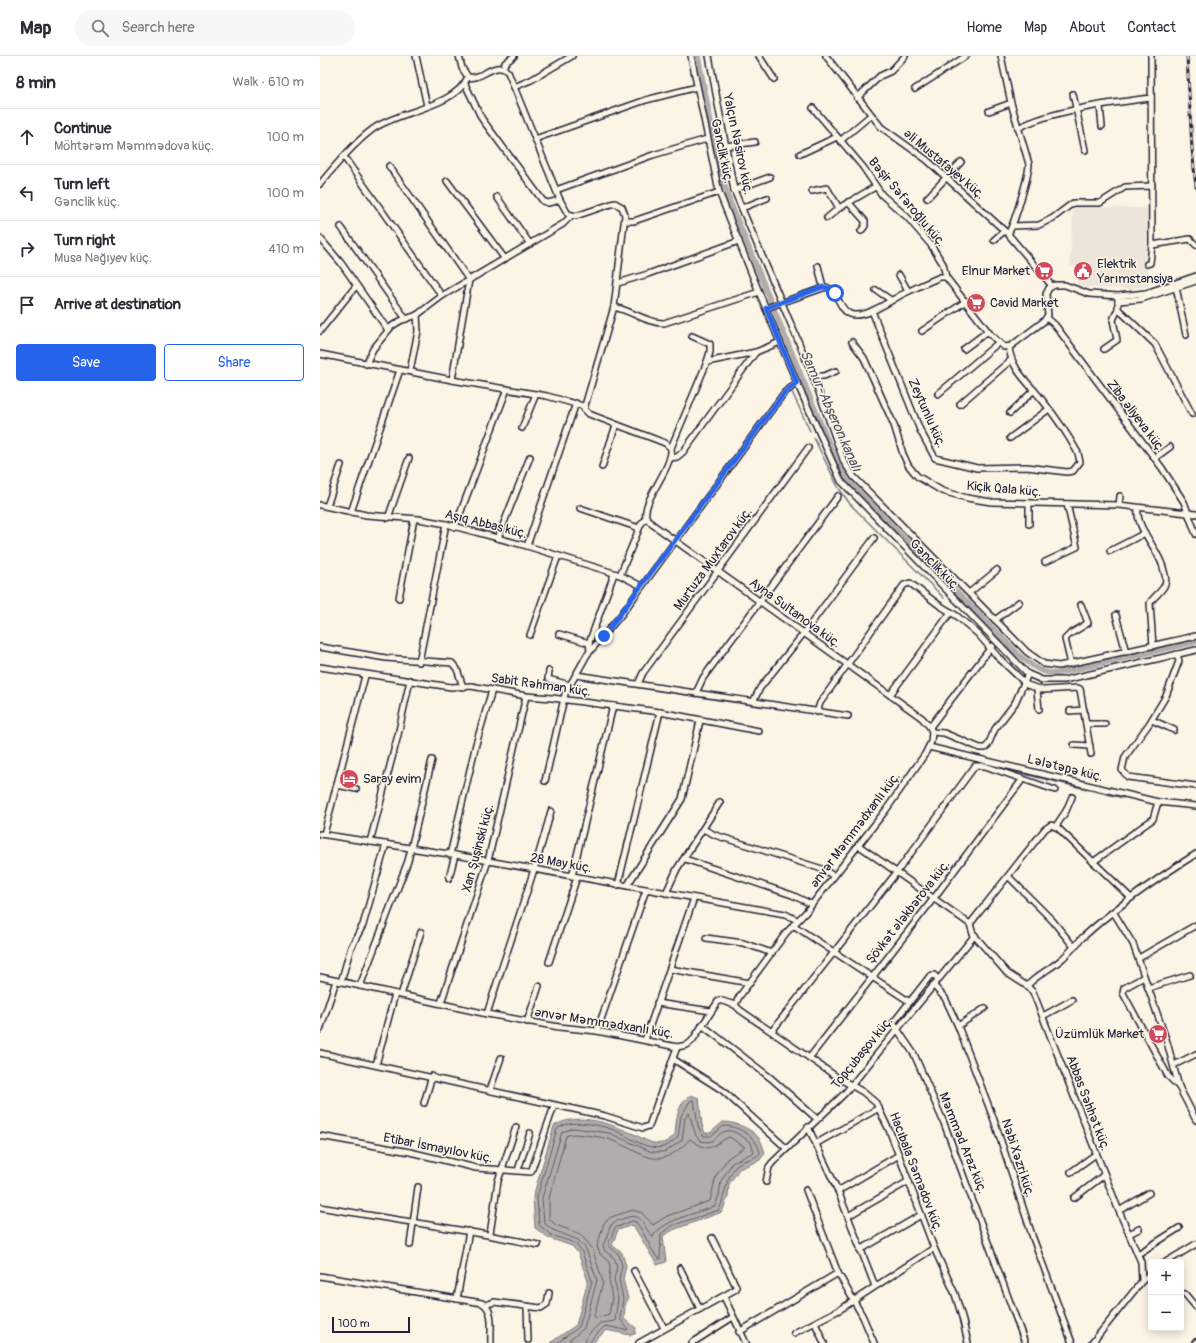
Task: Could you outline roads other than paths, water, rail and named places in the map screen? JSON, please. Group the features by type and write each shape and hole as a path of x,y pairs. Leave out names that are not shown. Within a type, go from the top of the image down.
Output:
{"street":[{"path":"416,56 426,106"},
{"path":"459,56 462,68 468,77"},
{"path":"503,68 505,63 514,56"},
{"path":"514,87 531,80 572,56"},
{"name":"Gənclik küç.","path":"691,56 719,192 759,292 768,307 780,342 797,383 841,481 996,643 1028,674 1042,680 1064,680 1196,650"},
{"name":"Yalçın Nəsirov küç.","path":"709,56 734,190 780,302"},
{"path":"759,56 774,79"},
{"name":"Əli Mustafayev küç.","path":"826,56 844,77 857,98 887,132 911,148 947,178 1006,232 1052,286"},
{"path":"857,98 874,81 892,71 905,56"},
{"path":"915,89 966,56"},
{"path":"994,240 1013,226 1029,169 1028,158 1011,104 1001,56"},
{"path":"1147,264 1150,263 1151,260 1152,245 1151,56"},
{"path":"468,77 472,78 495,68 503,68 510,76 565,211 571,216 576,216 615,203 622,207 625,211 618,283 614,307 583,406 585,412 589,414 664,442 670,448"},
{"path":"320,184 366,135 380,125 447,98 465,84 468,77"},
{"path":"465,84 482,119 543,201 548,203 560,200"},
{"path":"535,140 646,100 697,87"},
{"path":"1073,94 1084,150"},
{"path":"1018,128 1031,122 1077,111 1151,98"},
{"path":"989,111 1011,104"},
{"path":"1100,106 1102,126"},
{"name":"Bəşir Səfəroğlu küç.","path":"813,108 862,167 875,187 907,217 931,245 942,264 946,277 988,331 1004,347 1009,347"},
{"path":"800,154 838,139 871,115"},
{"path":"556,190 653,155 707,139"},
{"path":"725,146 754,142"},
{"path":"344,157 442,296"},
{"path":"927,198 962,162"},
{"path":"389,166 469,280 452,380"},
{"path":"734,190 770,177"},
{"path":"447,181 505,258"},
{"path":"1013,226 1039,225 1053,218 1073,203 1100,203 1125,188 1152,186"},
{"path":"827,218 848,202 875,187"},
{"path":"812,191 827,188 839,208"},
{"path":"625,221 634,221 719,192"},
{"path":"496,196 530,244"},
{"path":"742,208 767,198"},
{"path":"848,202 865,221 865,226 860,231"},
{"path":"366,364 373,349 388,330 406,319 417,316 442,296 530,244 567,221 571,216"},
{"path":"341,227 406,319"},
{"path":"1152,245 1190,239 1196,246"},
{"path":"618,283 648,274 739,241"},
{"path":"321,242 388,330"},
{"path":"818,266 823,287"},
{"path":"899,275 908,291"},
{"path":"1118,299 1146,293 1196,276"},
{"path":"768,307 823,287 832,290 843,307 850,314 872,311 908,291 940,277 946,277"},
{"path":"1010,438 1049,409 1011,360 1009,347 1047,318 1046,294 1052,286 1062,284 1090,294 1118,299 1141,299 1196,281"},
{"path":"320,331 356,286"},
{"path":"1176,287 1186,335"},
{"path":"876,290 892,300"},
{"path":"614,307 628,310 660,324 759,292"},
{"path":"1104,349 1117,340 1113,320 1118,309 1118,299"},
{"path":"922,331 966,301"},
{"name":"Gənclik küç.","path":"780,302 813,376 844,462 854,477 1035,660 1051,666 1071,664 1196,636"},
{"path":"1118,309 1155,344 1192,414"},
{"name":"Zeytunlu küç.","path":"872,311 918,423 935,458 978,468 1027,467 1066,472 1076,469 1080,462 1078,452 1049,409"},
{"path":"410,371 418,331 417,316"},
{"name":"Ziba Əliyeva küç.","path":"1047,318 1056,325 1116,409 1155,458 1184,502 1196,534"},
{"path":"964,349 988,331"},
{"path":"620,576 646,517 647,508 670,458 670,448 710,352 710,344 692,336"},
{"path":"707,362 756,352 780,342"},
{"name":"Kiçik Qala küç.","path":"852,342 864,358 898,434 903,454 917,476 953,495 991,502 1119,505 1196,514"},
{"path":"938,394 998,342"},
{"path":"670,458 676,457 683,452 756,352"},
{"path":"320,354 452,380 536,394 583,406"},
{"path":"960,404 1011,360"},
{"path":"351,512 400,370"},
{"path":"813,376 824,376 836,371"},
{"path":"545,781 563,700 590,651 621,615 784,393 797,383"},
{"path":"455,527 507,389"},
{"path":"1010,413 1034,390"},
{"path":"522,428 536,394"},
{"path":"527,546 576,404"},
{"path":"602,467 616,425"},
{"path":"1155,458 1170,447"},
{"name":"Murtuza Muxtarov küç.","path":"638,684 643,673 808,448"},
{"path":"498,538 530,457"},
{"path":"388,518 409,458"},
{"path":"327,506 341,465"},
{"path":"696,694 703,678 761,602 838,496"},
{"path":"1119,505 1120,496"},
{"path":"1029,503 1029,524"},
{"path":"1045,562 1077,546 1067,504"},
{"name":"Aşıq Abbas küç.","path":"320,505 388,518 414,519 446,524 527,546 620,576 641,586"},
{"path":"580,508 640,528"},
{"path":"1138,508 1138,519 1160,557 1166,580 1165,584 1150,603 1153,646"},
{"name":"Ayna Sultanova küç.","path":"646,517 652,524 890,694 922,718 931,730"},
{"path":"399,598 414,519"},
{"path":"419,662 446,524"},
{"path":"1110,551 1145,533"},
{"path":"753,702 760,688 804,634 874,538"},
{"path":"530,635 558,556"},
{"path":"969,593 996,570"},
{"path":"590,651 589,643 614,574"},
{"path":"817,712 820,703 847,664 907,583 910,583 951,612 978,634 1023,682 1037,690 1078,688 1081,693 1091,754"},
{"path":"995,620 1019,602"},
{"path":"1071,664 1065,639 1070,634 1088,623 1081,605"},
{"path":"890,694 951,612"},
{"path":"1116,615 1126,652"},
{"path":"559,634 589,643"},
{"path":"996,643 990,648 931,730 980,748 985,748 988,745 995,729 1015,703 1023,682 1028,674"},
{"path":"320,647 368,656 419,662 452,663 457,670 463,687"},
{"path":"1177,654 1179,661 1166,696 1152,720 1123,761 1124,773 1128,777 1196,786"},
{"name":"Sabit Rəhman küç.","path":"320,668 365,676 410,680 451,687 471,686 526,696 660,712 700,721 759,731"},
{"path":"549,671 548,680 570,685"},
{"path":"576,675 848,716"},
{"path":"322,834 337,785 365,676"},
{"path":"370,842 398,735 410,680"},
{"path":"449,878 476,744 492,690"},
{"path":"1037,690 1039,709"},
{"name":"Xan Şuşinski küç.","path":"441,1003 488,861 526,696"},
{"path":"549,962 575,877 613,706"},
{"path":"1070,711 1084,710"},
{"path":"618,885 660,712"},
{"path":"1152,720 1174,730"},
{"path":"627,886 676,811 682,799 700,721"},
{"path":"1086,724 1104,724"},
{"name":"Ənvər Məmmədxanlı küç.","path":"320,978 527,1022 597,1031 677,1047 687,1045 692,1041 711,1011 721,1000 735,1005 793,925 834,876 895,798 929,747 931,730"},
{"path":"1074,745 1090,746"},
{"name":"Lələtəpə küç.","path":"929,747 1158,802 1196,806"},
{"path":"360,986 403,877 432,760"},
{"path":"772,1031 897,872 976,766 985,766 1022,780 1055,790"},
{"name":"Şövkət Ələkbərova küç.","path":"810,1057 934,898 1022,780"},
{"path":"337,785 356,789"},
{"path":"1056,826 1066,811 1072,797"},
{"path":"666,893 670,882 720,802"},
{"path":"1093,862 1152,819 1158,802"},
{"path":"487,1014 506,950 535,870 551,811"},
{"path":"970,924 1046,829 1051,825 1056,826 1131,898"},
{"path":"703,829 715,835 822,869 834,876"},
{"name":"28 May küç.","path":"322,834 488,861 785,914 797,920"},
{"path":"320,1030 351,947 363,924 386,844"},
{"path":"858,845 970,924 975,935 1010,977 1027,986 1037,975 1055,964 1131,898 1155,880 1196,854"},
{"path":"685,859 792,895 811,904"},
{"path":"1009,877 1048,915 1074,947"},
{"path":"597,1031 646,890"},
{"path":"645,1040 694,898"},
{"path":"1114,913 1131,939 1174,1064 1179,1087"},
{"path":"793,925 871,978 910,1002"},
{"path":"1138,958 1196,925"},
{"path":"401,995 421,932"},
{"name":"Topçubaşov küç.","path":"766,1182 768,1168 786,1148 851,1085 975,935"},
{"path":"706,938 743,943 772,953"},
{"path":"670,969 750,983"},
{"path":"896,1029 893,1024 894,1021 930,976 934,975 938,979"},
{"path":"1148,988 1190,975"},
{"path":"1144,977 1124,988 1123,993 1168,1076 1179,1087 1194,1112 1196,1120"},
{"name":"Nəbi Xəzri küç.","path":"933,985 945,998 958,1026 992,1114 1033,1238 1072,1343"},
{"path":"527,1022 539,986"},
{"name":"Abbas Səhhət küç.","path":"1027,986 1032,992 1043,1016 1104,1175 1138,1254 1142,1270 1142,1281"},
{"path":"376,1064 395,994"},
{"path":"1043,1016 1072,1000"},
{"path":"657,1003 711,1011"},
{"name":"Hacıbala Səmədov küç.","path":"735,1005 740,1010 869,1096 879,1108 899,1155 934,1248 959,1305 968,1343"},
{"path":"958,1026 984,1008"},
{"path":"702,1025 772,1079 817,1119"},
{"name":"Məmməd Araz küç.","path":"896,1029 902,1035 914,1054 944,1123 1025,1343"},
{"path":"320,1053 432,1076 554,1106 605,1116 646,1128 677,1047"},
{"path":"1174,1064 1196,1054"},
{"path":"490,1090 501,1058"},
{"path":"673,1059 722,1090 786,1148"},
{"path":"424,1103 432,1076"},
{"name":"Etibar İsmayılov küç.","path":"320,1136 410,1152 476,1168 501,1171 532,1171 554,1106"},
{"path":"817,1143 879,1108"},
{"path":"490,1234 501,1171 516,1127"},
{"path":"808,1127 817,1143 838,1191 875,1286"},
{"path":"518,1170 530,1132"},
{"path":"1071,1172 1096,1154"},
{"path":"838,1191 899,1155"},
{"path":"1074,1198 1104,1175"},
{"path":"848,1216 909,1181"},
{"path":"410,1245 418,1187"},
{"path":"806,1190 838,1272 863,1317 874,1343"},
{"path":"1119,1211 1148,1193"},
{"path":"320,1207 470,1230 538,1245"},
{"path":"860,1250 921,1214"},
{"path":"1138,1254 1179,1228"},
{"path":"1129,1234 1139,1229"},
{"path":"457,1299 470,1230"},
{"path":"639,1343 664,1328 733,1292 736,1286 712,1238"},
{"path":"1171,1259 1196,1244"},
{"path":"794,1333 854,1301 934,1248"},
{"path":"680,1268 700,1309"},
{"path":"634,1271 664,1328"},
{"path":"740,1332 838,1272"},
{"path":"320,1276 477,1301 487,1306 491,1319 491,1343"},
{"path":"1092,1343 1142,1281 1148,1276"},
{"path":"487,1306 494,1302 544,1307 547,1304 549,1293"},
{"path":"1185,1294 1196,1307"},
{"path":"724,1297 746,1343"},
{"path":"527,1306 528,1340"},
{"path":"692,1343 733,1317"},
{"path":"815,1323 824,1343"}],"water":[{"path":"691,1095 699,1098 702,1125 705,1133 710,1133 723,1122 737,1124 747,1128 758,1137 765,1153 760,1160 739,1169 729,1184 728,1197 722,1212 673,1230 663,1236 666,1262 657,1265 633,1225 618,1230 612,1245 622,1253 626,1266 623,1279 628,1299 625,1306 624,1319 636,1328 635,1334 630,1335 606,1330 593,1343 550,1343 576,1325 588,1281 578,1253 572,1246 549,1238 535,1228 533,1197 554,1126 563,1122 584,1119 605,1123 645,1140 664,1143 675,1135 680,1107 686,1098"}],"waterway":[{"name":"Samur-Abşeron kanalı","path":"698,56 720,168 728,197 837,463 849,482 1018,654 1042,671 1059,673 1196,642"},
{"path":"792,392 810,431"},
{"path":"814,438 838,487 850,504 944,598"},
{"path":"1007,770 1123,798"}],"railway":[{"path":"1187,56 1192,149 1196,187"}],"place":[{"name":"Elnur Market","path":"1044,271"},
{"name":"Elektrik Yarımstansiya","path":"1083,271"},
{"name":"Cavid Market","path":"976,303"},
{"name":"Saray evim","path":"349,779"},
{"name":"Üzümlük Market","path":"1158,1034"}]}
